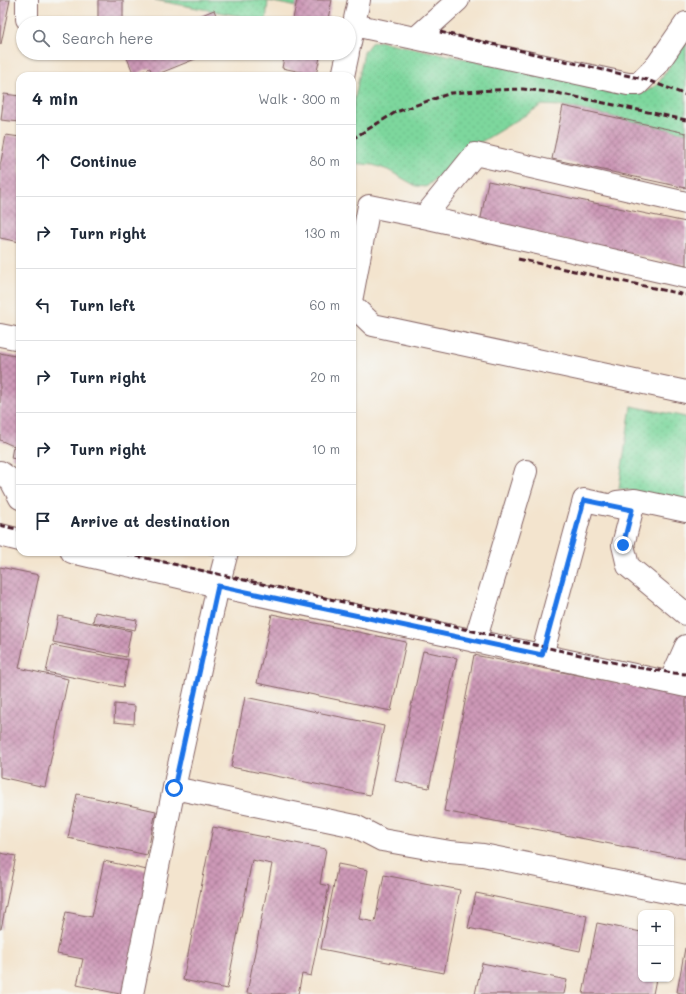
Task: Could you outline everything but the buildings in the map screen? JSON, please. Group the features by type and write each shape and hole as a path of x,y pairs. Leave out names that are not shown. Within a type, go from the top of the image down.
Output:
{"lane":[{"path":"356,16 359,0"},
{"path":"416,38 458,0"},
{"path":"356,25 628,84 638,84 657,65 686,23"},
{"path":"343,72 346,60"},
{"path":"424,217 475,154 686,203"},
{"path":"356,276 370,206 686,277"},
{"path":"356,309 373,325 686,392"},
{"path":"0,335 16,338"},
{"path":"475,641 526,471"},
{"path":"0,472 10,479 16,490"},
{"path":"542,655 584,500 632,510 623,545 628,566 686,614"},
{"path":"600,504 635,500 686,511"},
{"path":"0,536 16,539"},
{"path":"89,556 218,586 679,684"},
{"path":"132,994 174,788 226,556"},
{"path":"679,684 674,673 686,646"},
{"path":"174,788 355,826 382,840 450,852 484,855 686,896"}],"green space":[{"path":"155,0 298,0 298,7 268,1 266,16 240,16"},
{"path":"686,40 686,133 563,106 542,105 476,145 426,187 416,186 388,170 373,165 356,163 356,92 364,52 371,43 379,41 636,94 647,91 658,84"},
{"path":"631,406 686,417 686,504 619,488"}],"railway":[{"path":"440,32 647,80 686,95"},
{"path":"356,137 396,112 451,93 493,90 523,89 557,93 686,120"},
{"path":"518,259 686,295"},
{"path":"0,525 16,529"},
{"path":"137,556 634,667 686,674"}],"route":[{"path":"174,788 218,586 542,655 584,500 632,510 623,545"}]}
